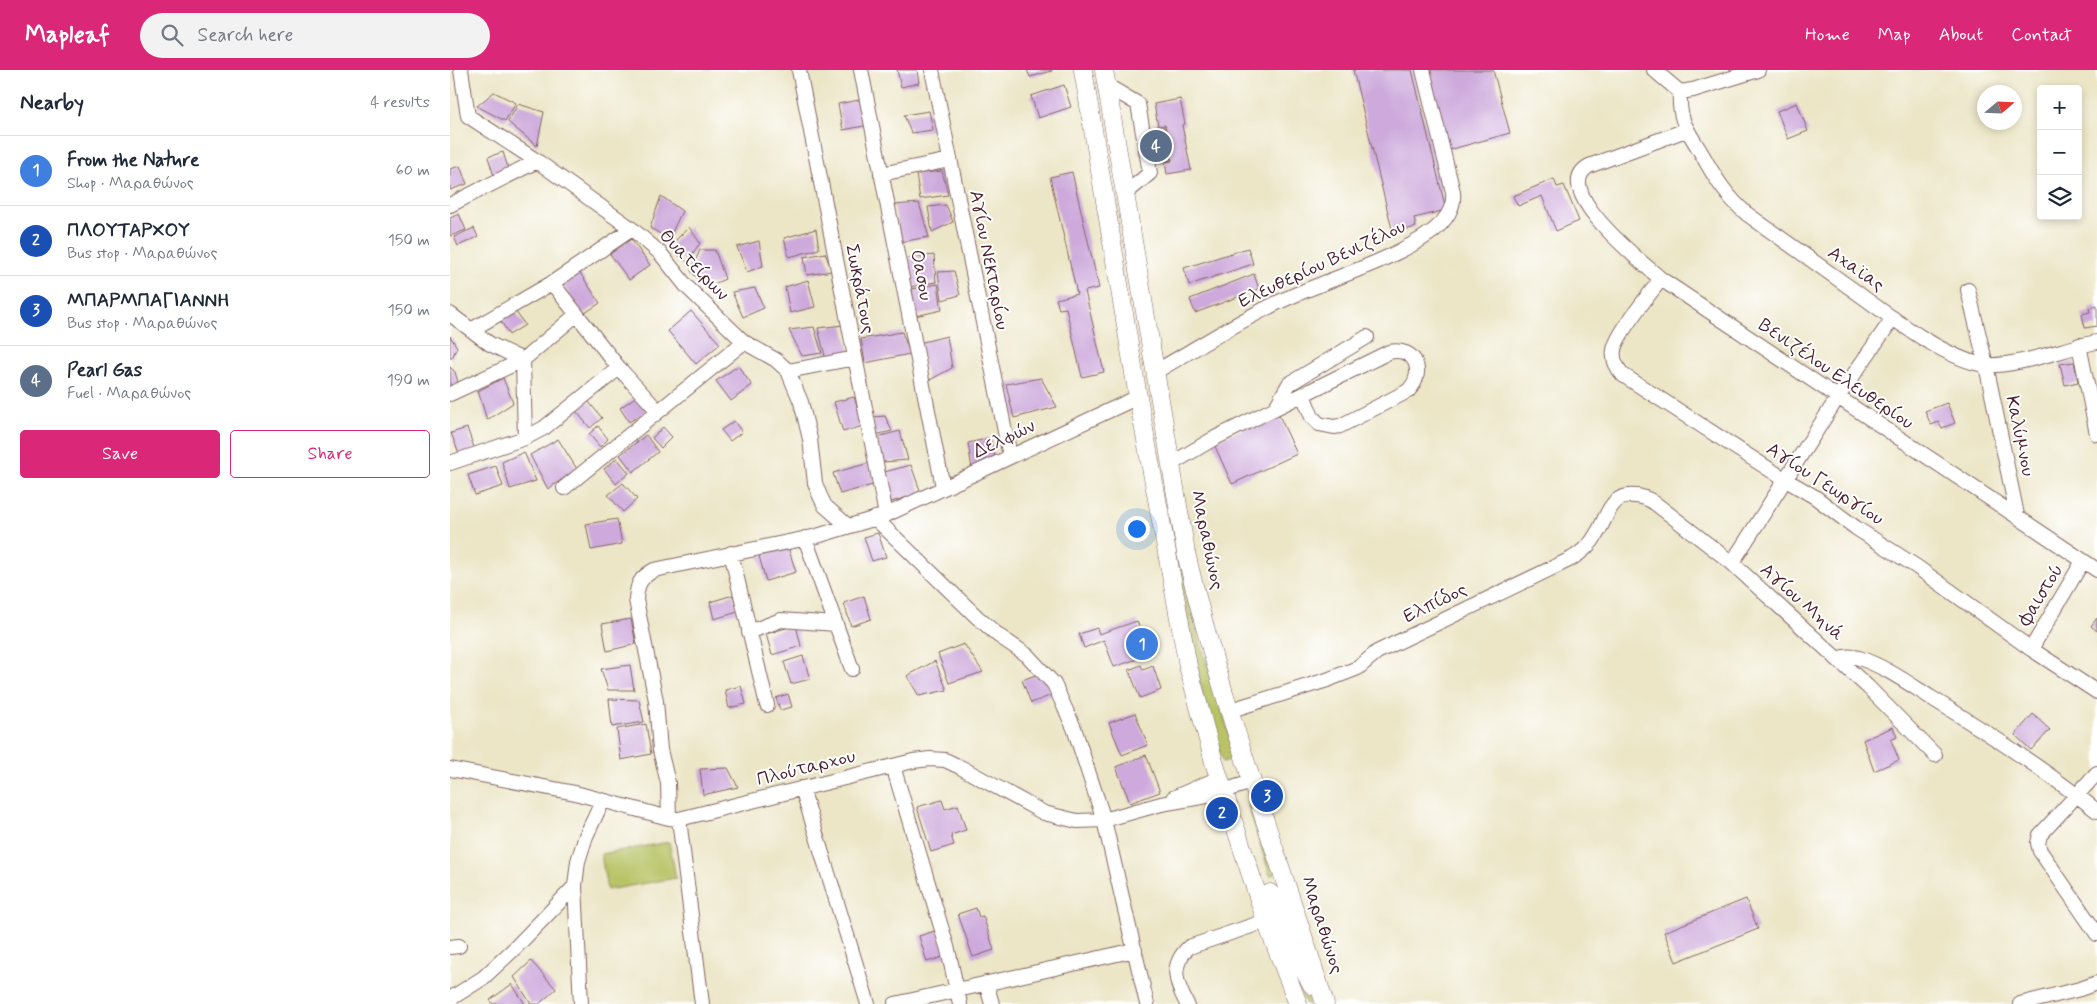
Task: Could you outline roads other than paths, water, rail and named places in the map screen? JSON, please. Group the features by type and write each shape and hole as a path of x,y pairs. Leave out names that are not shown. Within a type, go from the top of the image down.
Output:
{"main road":[{"path":"1083,70 1138,397 1183,643 1198,708 1226,786 1280,921 1297,958 1325,1004"},
{"name":"Μαραθώνος","path":"1105,78 1192,579 1252,782 1325,1004"},
{"path":"1226,786 1266,921 1298,1004"}],"street":[{"name":"Θυατείρων","path":"461,70 468,116 537,162 632,230 660,253 687,287 744,342 776,360 788,371 801,402 810,439 815,483 820,496 825,506 848,526"},
{"name":"Σωκράτους","path":"799,70 855,358 880,517"},
{"name":"Οασου","path":"861,70 943,487"},
{"name":"Αγίου Νεκταρίου","path":"932,70 1010,456"},
{"name":"Ελευθερίου Βενιζέλου","path":"1155,372 1281,301 1406,248 1434,230 1442,222 1453,205 1453,192 1423,70"},
{"path":"1654,70 1675,88 1693,90 1758,70"},
{"path":"1105,78 1138,104 1150,173 1125,194"},
{"name":"Αχαϊας","path":"1675,88 1686,130 1723,191 1742,210 1893,318 1954,356 1986,365 2010,363 2097,342"},
{"name":"Βενιζέλου Ελευθερίου","path":"1686,130 1588,166 1582,171 1579,183 1581,194 1592,213 1615,238 1661,279 2097,569"},
{"path":"881,174 950,160"},
{"path":"450,205 537,162"},
{"path":"471,330 552,283 632,230"},
{"name":"Αγίου Γεωργίου","path":"1661,279 1618,341 1614,356 1618,368 1632,382 1815,497 1856,528 1917,567 2031,649 2097,692"},
{"path":"552,283 619,368 658,410"},
{"name":"Καλύμνου","path":"1968,290 1986,365 2017,515"},
{"path":"450,314 490,344 523,360"},
{"path":"450,394 523,360 576,315"},
{"path":"1732,563 1838,397 1893,318"},
{"path":"1276,407 1289,384 1367,337"},
{"path":"564,488 744,342"},
{"path":"2079,345 2097,434"},
{"path":"1171,464 1212,439 1389,352 1406,353 1411,356 1416,364 1418,374 1415,384 1408,391 1340,426 1326,427 1319,424 1312,417 1302,395"},
{"path":"788,371 855,358"},
{"path":"523,360 525,438"},
{"path":"450,463 525,438 544,428 619,368"},
{"name":"Δελφών","path":"702,1004 674,819 660,750 656,701 636,600 636,592 643,576 654,570 805,538 880,517 1138,397"},
{"name":"Ελπίδος","path":"1231,710 1327,680 1358,668 1377,652 1571,559 1588,547 1604,523 1612,505 1622,498 1631,496"},
{"name":"Αγίου Μηνά","path":"1631,496 1641,496 1651,500 1732,563 1868,687 1935,755"},
{"path":"880,517 977,617 999,636 1027,655 1054,684 1074,728 1104,820 1147,1004"},
{"path":"805,538 852,669"},
{"path":"731,553 767,705"},
{"name":"Φαιστού","path":"2031,649 2083,561"},
{"path":"749,632 781,620 836,624"},
{"path":"1837,659 1849,656 1858,658 1909,684 1977,725 2097,811"},
{"name":"Πλούταρχου","path":"450,769 575,793 602,802 674,819 923,759 945,760 1052,816 1077,822 1104,820 1161,804 1198,799 1226,786 1252,782"},
{"path":"893,766 948,950 960,1004"},
{"path":"2097,773 2040,835 2038,843 2040,851 2097,934"},
{"path":"802,788 868,1004"},
{"path":"581,1004 575,886 578,861 586,836 602,802"},
{"path":"450,999 489,972 575,886"},
{"path":"1187,1004 1176,977 1176,964 1181,955 1189,947 1266,921"},
{"path":"895,1004 1134,950"},
{"path":"986,983 992,1004"},
{"path":"2020,1004 2072,992 2097,983"}],"place":[{"name":"Pearl Gas","path":"1156,146"},
{"name":"From the Nature","path":"1142,644"},
{"name":"ΜΠΑΡΜΠΑΓΙΑΝΝΗ","path":"1267,796"},
{"name":"ΠΛΟΥΤΑΡΧΟΥ","path":"1222,813"}]}
